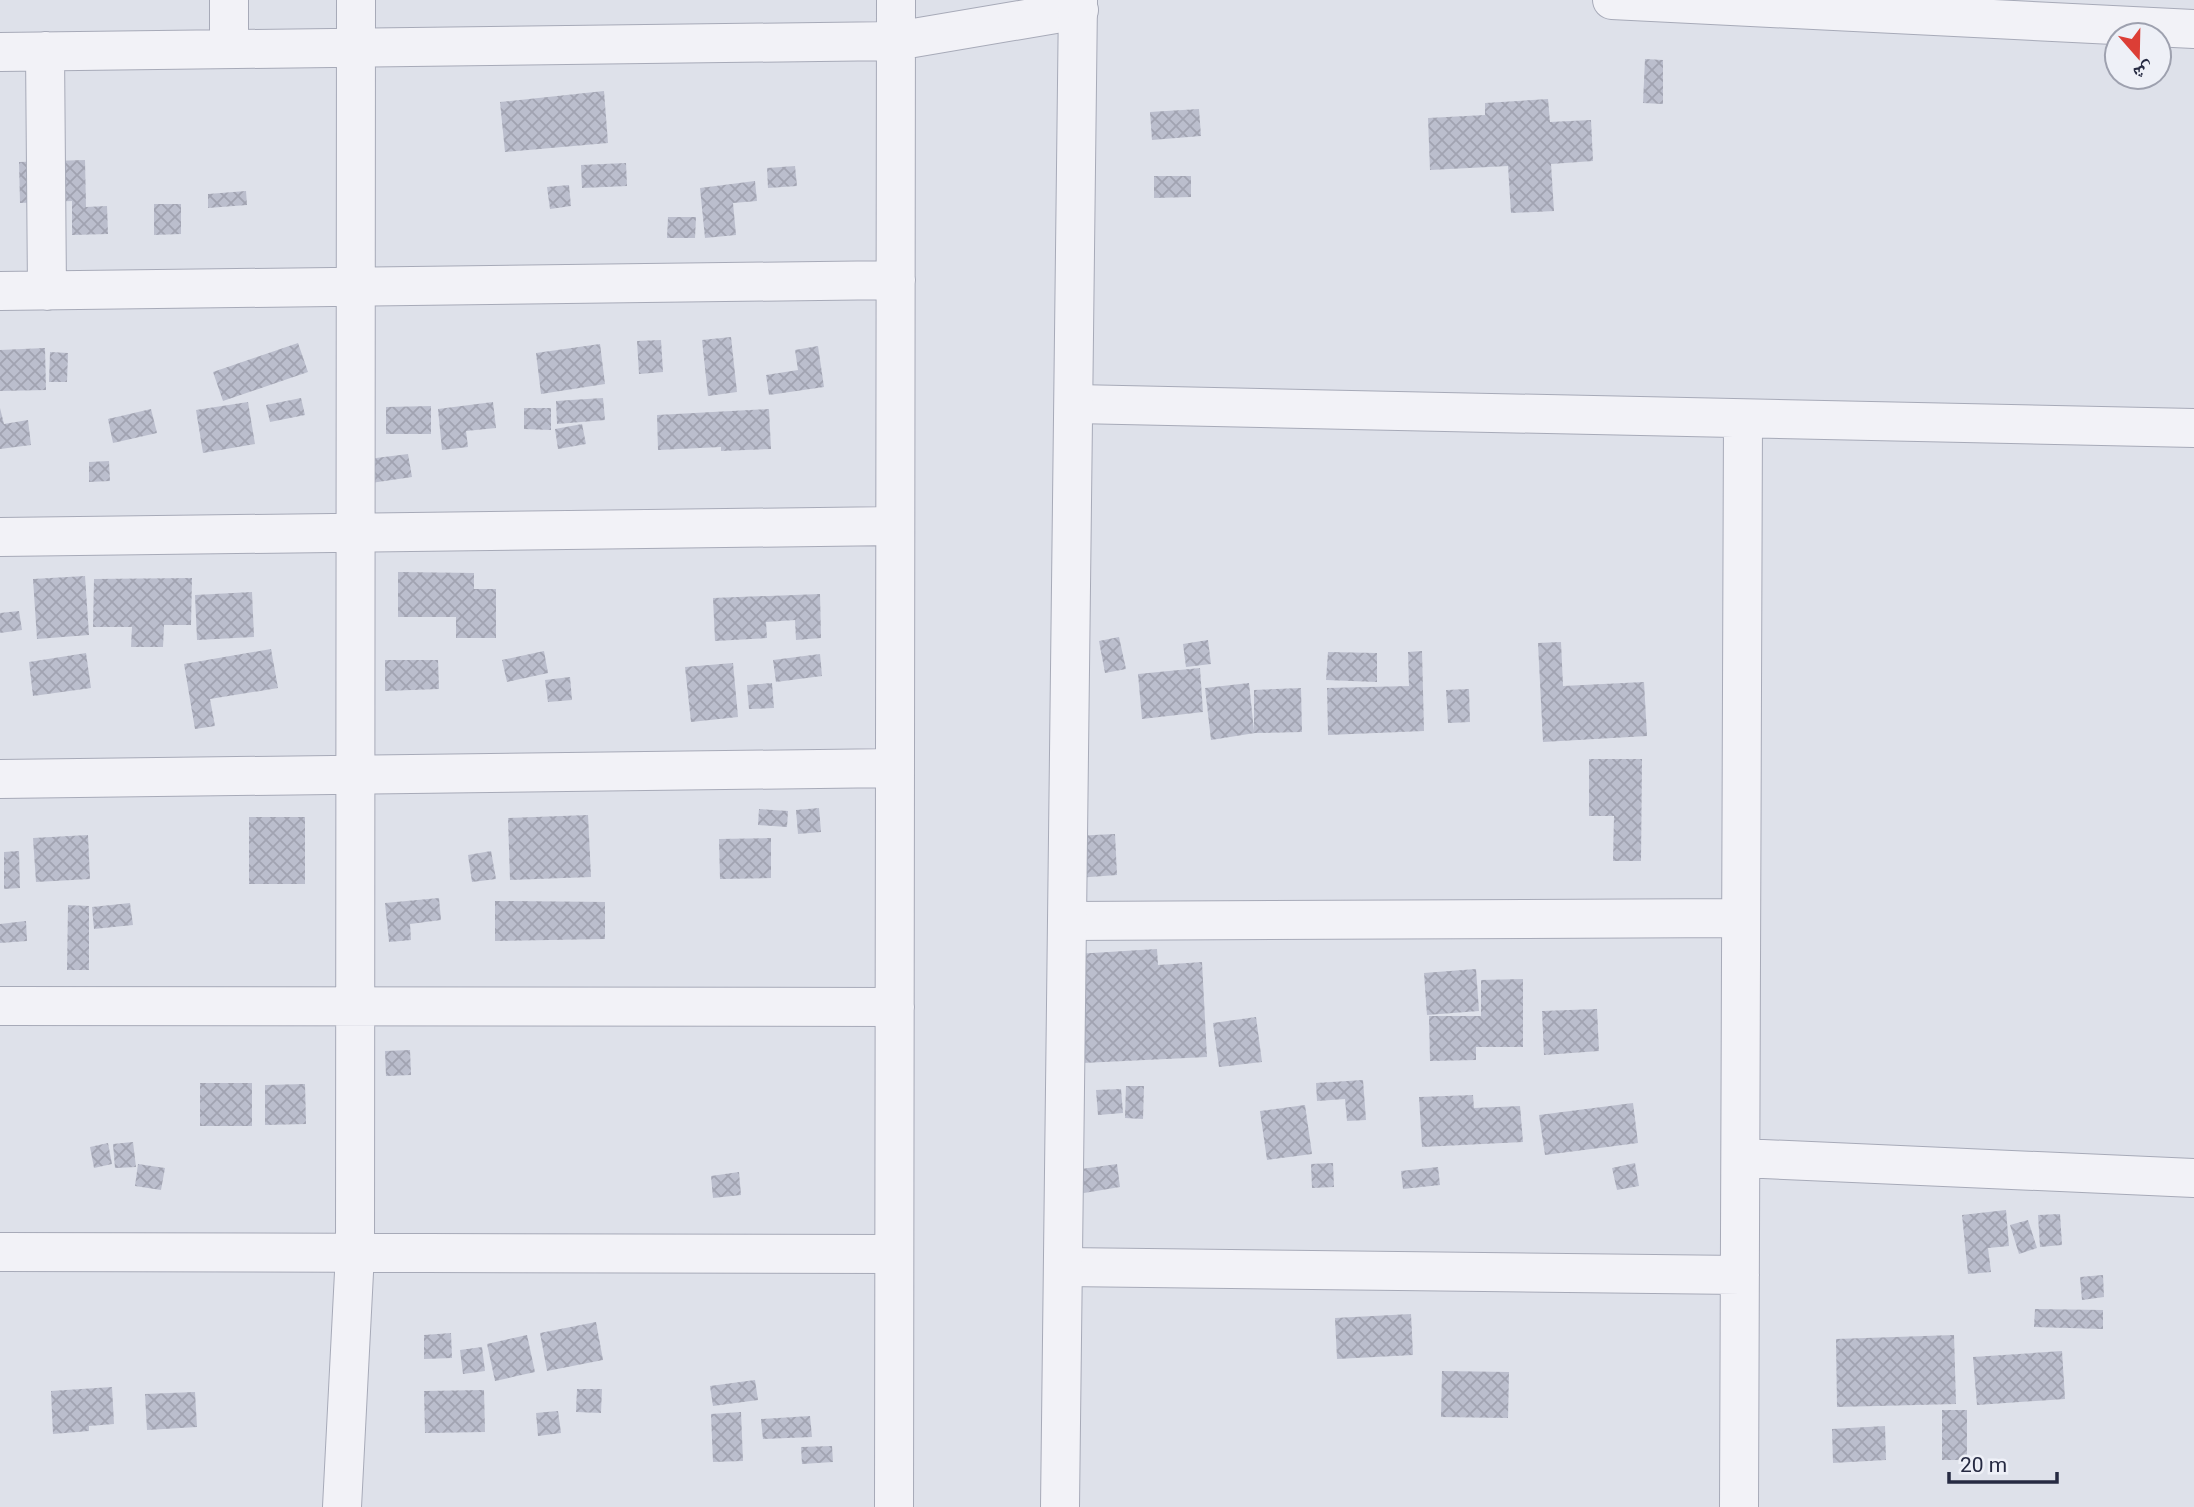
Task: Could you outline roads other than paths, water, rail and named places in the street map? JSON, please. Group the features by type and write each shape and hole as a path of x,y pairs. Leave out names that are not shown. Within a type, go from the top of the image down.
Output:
{"street":[{"path":"229,0 229,49"},
{"path":"342,1507 355,1253 356,0"},
{"path":"894,1507 896,0"},
{"path":"1612,0 2194,29"},
{"path":"0,52 896,41 1079,5 1060,1507"},
{"path":"45,51 47,291"},
{"path":"0,291 896,280"},
{"path":"1076,404 2194,428"},
{"path":"1739,1507 1743,419"},
{"path":"0,537 895,526"},
{"path":"0,779 895,768"},
{"path":"1068,921 1741,918"},
{"path":"0,1006 895,1007"},
{"path":"1741,1158 2194,1178"},
{"path":"0,1252 894,1254"},
{"path":"1064,1267 1740,1275"}]}
